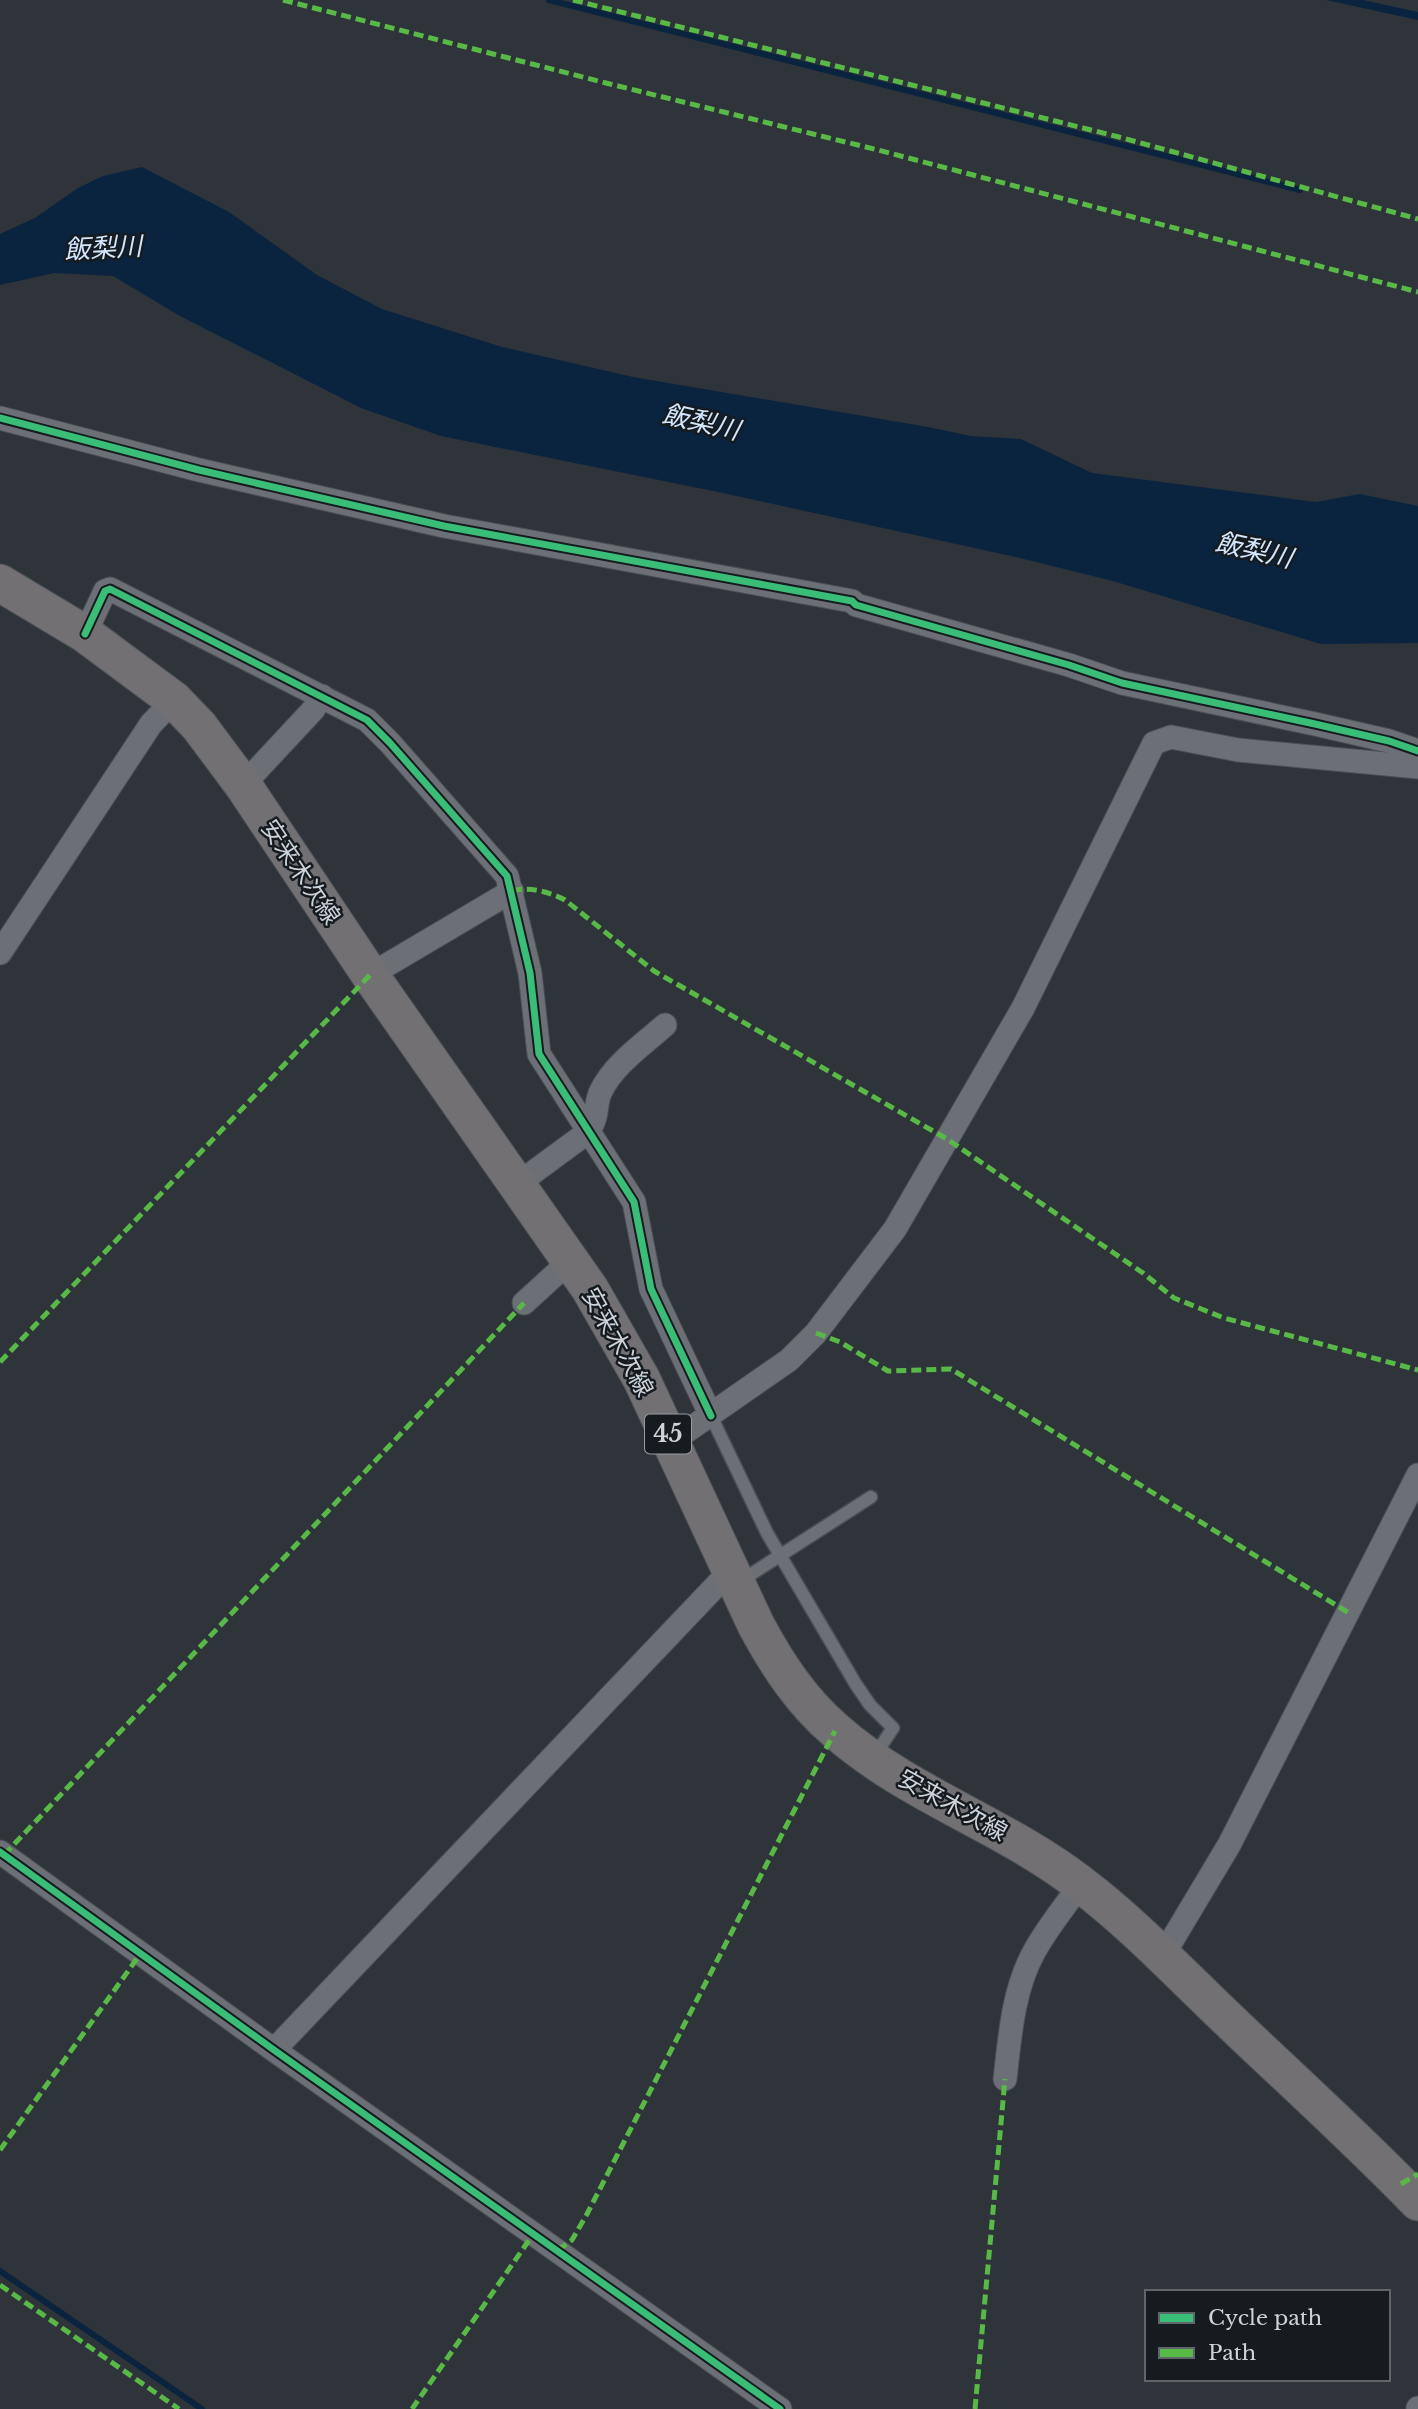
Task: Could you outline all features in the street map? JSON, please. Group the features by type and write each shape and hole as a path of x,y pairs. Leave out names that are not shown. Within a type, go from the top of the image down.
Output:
{"main road":[{"name":"安来木次線","path":"0,583 85,634 174,700 199,726 243,785 370,975 590,1289 636,1369 775,1660 814,1710 835,1731 873,1758 1018,1842 1081,1884 1163,1957 1418,2202"}],"street":[{"path":"0,418 199,470 444,526 852,601 869,609 1069,664 1122,683 1389,741 1418,751"},
{"path":"85,634 105,592 110,589 322,696 374,726 507,876 530,973 539,1054 634,1202 651,1289 711,1416"},
{"path":"243,785 313,710 322,696"},
{"path":"0,953 151,724 174,700"},
{"path":"671,1442 789,1360 816,1334 895,1230 1023,1008 1154,743 1171,737 1238,750 1418,767"},
{"path":"370,975 512,891"},
{"path":"516,1185 589,1132 596,1120 601,1090 617,1069 666,1025"},
{"path":"524,1303 570,1261"},
{"path":"1163,1957 1229,1845 1418,1475"},
{"path":"274,2050 734,1577"},
{"path":"0,1852 780,2409"},
{"path":"1005,2079 1014,2009 1029,1963 1035,1950 1081,1884"}],"lane":[{"path":"711,1416 754,1508 780,1555 855,1683 870,1705 893,1728 873,1758"},
{"path":"734,1577 780,1555 871,1497"}],"water":[{"path":"1326,0 1363,0 1418,12 1418,20"},
{"name":"飯梨川","path":"142,167 229,212 317,275 382,309 502,347 633,377 971,436 1021,439 1092,473 1316,502 1360,494 1418,506 1418,643 1321,644 1113,581 1020,558 723,493 441,436 361,408 180,316 113,276 54,273 0,285 0,234 35,218 78,188 103,176"}],"waterway":[{"path":"549,0 1300,190"},
{"path":"0,2271 202,2409"}],"marked path":[{"path":"283,0 878,150 1418,292"},
{"path":"573,0 1119,137 1418,219"},
{"path":"512,891 539,891 565,900 654,971 947,1139 1143,1273 1174,1298 1224,1318 1418,1370"},
{"path":"0,1362 370,975"},
{"path":"4,1855 524,1303"},
{"path":"816,1333 840,1342 888,1371 951,1369 1349,1613"},
{"path":"558,2250 572,2240 587,2214 835,1731"},
{"path":"0,2150 141,1953"},
{"path":"975,2409 1005,2079"},
{"path":"1401,2184 1418,2174"},
{"path":"412,2409 534,2233"},
{"path":"0,2285 179,2409"}],"cycle path":[{"path":"0,418 199,470 444,526 852,601 856,605 1069,665 1122,683 1315,724 1389,741 1418,751"},
{"path":"85,634 105,591 110,589 367,720 507,876 530,973 539,1054 634,1202 651,1289 711,1416"},
{"path":"0,1852 780,2409"}]}
